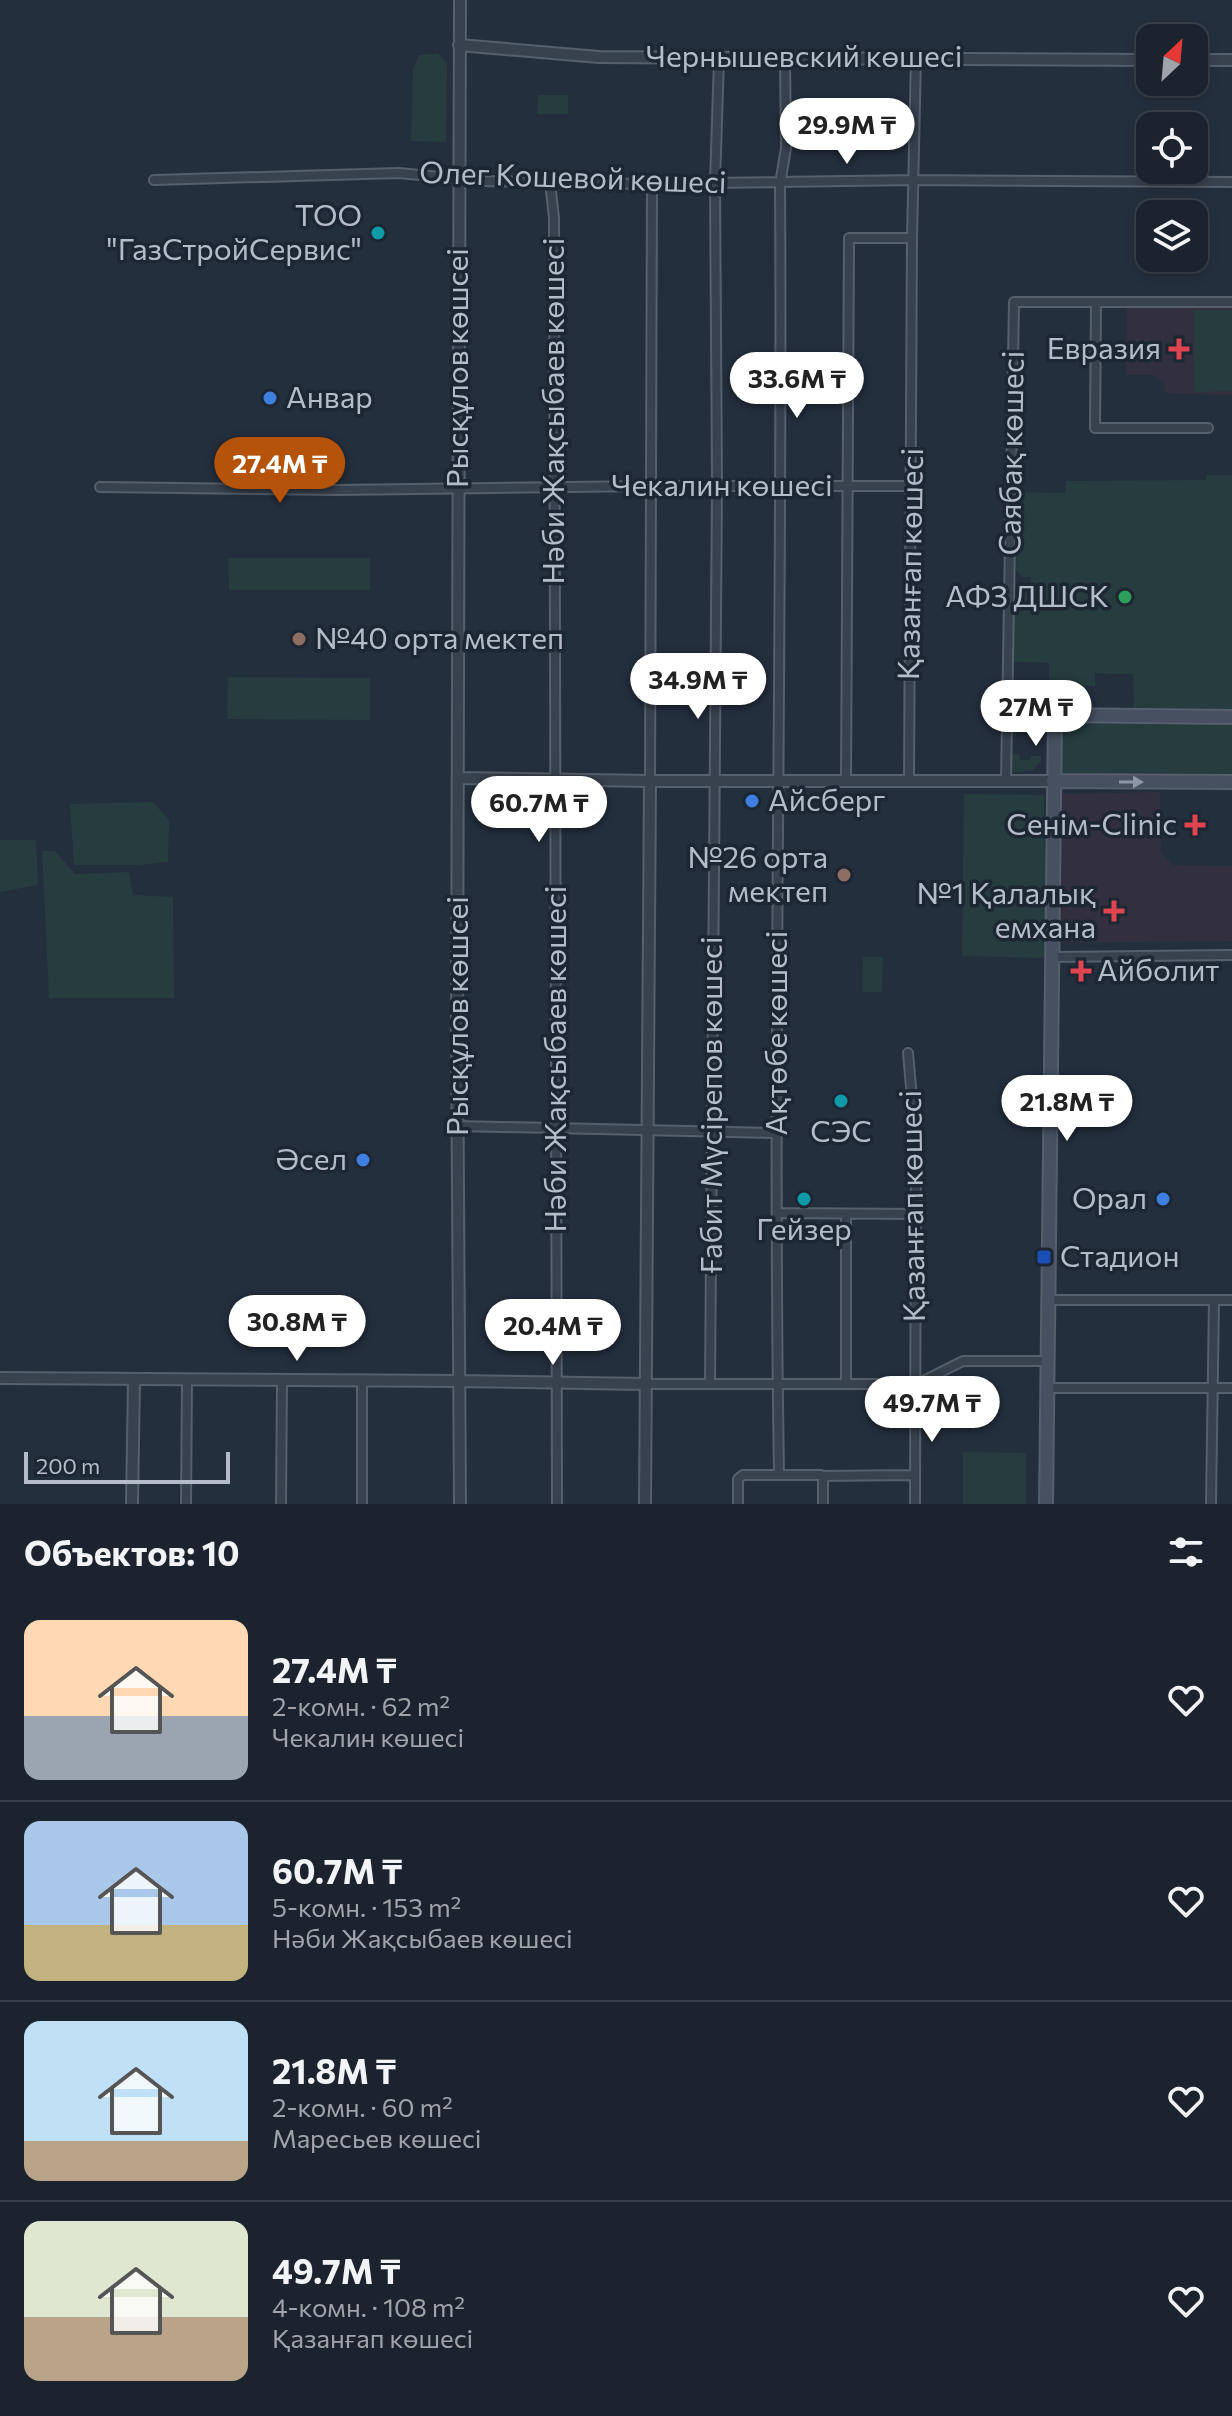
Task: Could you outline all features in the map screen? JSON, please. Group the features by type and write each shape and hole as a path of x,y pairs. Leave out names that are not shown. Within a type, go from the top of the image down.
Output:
{"main road":[{"path":"1046,1504 1055,715 1232,717"},
{"path":"1053,781 1232,782"}],"street":[{"name":"Рысқұлов көшсеі","path":"460,0 457,250 460,1504"},
{"name":"Чернышевский көшесі","path":"459,45 599,57 1136,60"},
{"name":"Ғабит Мүсірепов көшесі","path":"710,1384 717,485 715,183 719,58"},
{"name":"Қазанғап көшесі","path":"909,781 916,58"},
{"name":"Ақтөбе көшесі","path":"779,1475 780,184 786,148 785,59"},
{"path":"1208,60 1232,60"},
{"name":"Олег Кошевой көшесі","path":"154,180 399,173 481,181 652,184 914,180 1232,182"},
{"name":"Нәби Жақсыбаев көшесі","path":"550,182 554,218 557,1504"},
{"path":"645,1504 652,184"},
{"path":"846,781 849,238 912,238"},
{"name":"Саябақ көшесі","path":"1006,781 1014,302 1232,302"},
{"path":"1096,302 1095,428 1208,428"},
{"name":"Чекалин көшесі","path":"100,487 912,486"},
{"path":"458,778 1053,781"},
{"path":"1051,957 1232,955"},
{"name":"Қазанғап көшесі","path":"908,1053 916,1143 915,1504"},
{"path":"458,1126 777,1133"},
{"path":"778,1213 915,1214"},
{"path":"846,1215 846,1384"},
{"path":"1048,1300 1232,1300"},
{"path":"1211,1504 1214,1300"},
{"path":"0,1378 917,1384 963,1361 1048,1361"},
{"path":"132,1504 134,1380"},
{"path":"186,1504 187,1380"},
{"path":"281,1504 282,1380"},
{"path":"362,1381 362,1504"},
{"path":"1047,1388 1232,1388"},
{"path":"738,1504 740,1475 915,1475"},
{"path":"822,1476 823,1504"}],"shaded area":[{"name":"Евразия","path":"1232,307 1232,395 1165,393 1165,384 1154,375 1126,375 1127,308"},
{"path":"1160,792 1161,853 1172,865 1232,866 1232,941 1061,943 1062,794"}],"green space":[{"path":"438,54 447,63 446,142 411,141 413,70 419,55"},
{"path":"538,95 568,95 568,114 537,114"},
{"path":"1194,310 1232,310 1232,391 1194,392"},
{"name":"АФЗ ДШСК","path":"1206,475 1232,475 1232,712 1151,712 1146,708 1134,708 1133,674 1095,673 1095,686 1049,686 1049,663 1013,662 1015,601 1022,593 1031,593 1031,577 1022,577 1016,570 1018,492 1065,493 1066,481 1206,480"},
{"path":"228,558 370,558 370,590 229,590"},
{"path":"228,677 370,678 370,720 227,719"},
{"path":"1011,722 1043,723 1042,737 1036,737 1036,733 1016,732 1016,736 1010,736"},
{"path":"1062,723 1232,724 1232,774 1062,773"},
{"path":"1010,754 1019,754 1020,760 1041,756 1041,761 1033,770 1010,773"},
{"path":"964,794 1044,795 1046,958 962,956"},
{"path":"153,802 169,820 168,862 74,865 70,804"},
{"path":"0,840 36,840 38,885 0,892"},
{"path":"42,851 55,851 75,874 129,872 133,895 173,897 174,998 49,998"},
{"path":"863,957 883,957 882,992 862,992"},
{"path":"963,1452 1026,1453 1026,1504 963,1504"}],"place":[{"name":"ТОО \"ГазСтройСервис\"","path":"378,233"},
{"name":"Евразия","path":"1179,349"},
{"name":"Анвар","path":"270,398"},
{"name":"АФЗ ДШСК","path":"1125,597"},
{"name":"№40 орта мектеп","path":"299,639"},
{"name":"Айсберг","path":"752,801"},
{"name":"Сенім-Clinic","path":"1195,825"},
{"name":"№26 орта мектеп","path":"844,875"},
{"name":"№1 Қалалық емхана","path":"1114,911"},
{"name":"Айболит","path":"1081,971"},
{"name":"СЭС","path":"841,1101"},
{"name":"Əсел","path":"363,1160"},
{"name":"Гейзер","path":"804,1199"},
{"name":"Орал","path":"1163,1199"},
{"name":"Стадион","path":"1044,1257"}]}
